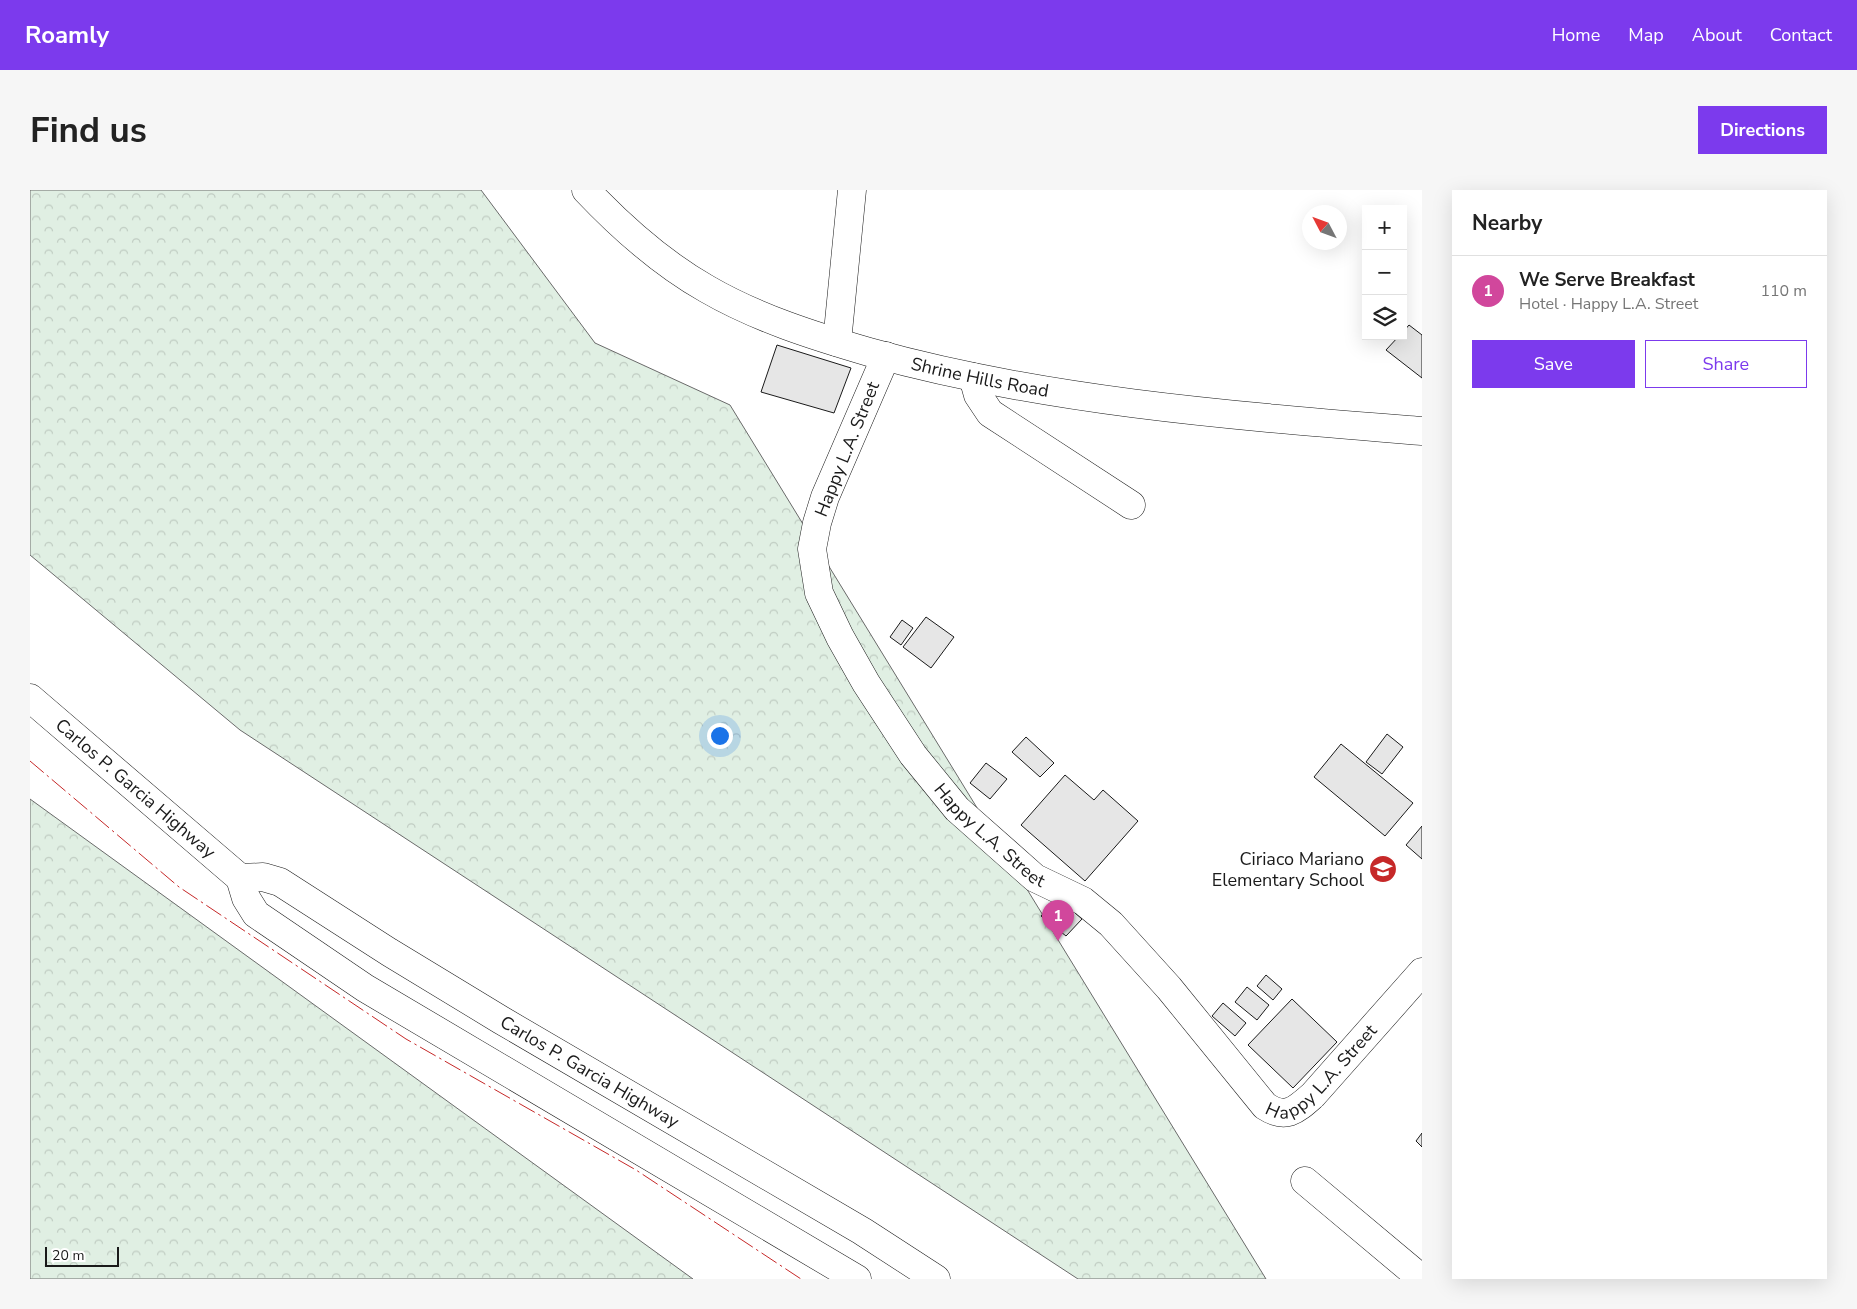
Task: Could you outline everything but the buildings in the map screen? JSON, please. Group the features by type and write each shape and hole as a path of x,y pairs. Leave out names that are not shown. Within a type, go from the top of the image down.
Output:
{"main road":[{"name":"Shrine Hills Road","path":"586,190 634,237 660,258 707,290 764,317 837,342 886,356 973,376 1076,394 1140,403 1422,431"},
{"path":"837,342 852,190"},
{"name":"Happy L.A. Street","path":"886,356 816,523 812,549 814,572 819,593 866,683 913,755 936,785 982,832 1035,878 1083,901 1111,924 1169,988 1265,1106 1276,1113 1286,1113 1300,1107 1313,1095 1422,972"},
{"path":"973,376 978,395 990,413 1131,505"},
{"name":"Carlos P. Garcia Highway","path":"30,698 240,878 263,877 280,882 405,962 854,1226 936,1279"},
{"path":"240,878 246,898 256,914 365,988 856,1279"},
{"path":"1305,1181 1422,1279"}],"green space":[{"path":"30,190 481,190 595,343 730,405 1266,1279 1078,1279 240,730 30,555"},
{"path":"30,799 693,1279 30,1279"}],"power":[{"path":"30,761 179,887 406,1039 636,1170 801,1279"}],"place":[{"name":"Ciriaco Mariano Elementary School","path":"1383,869"},
{"name":"We Serve Breakfast","path":"1058,941"}]}
